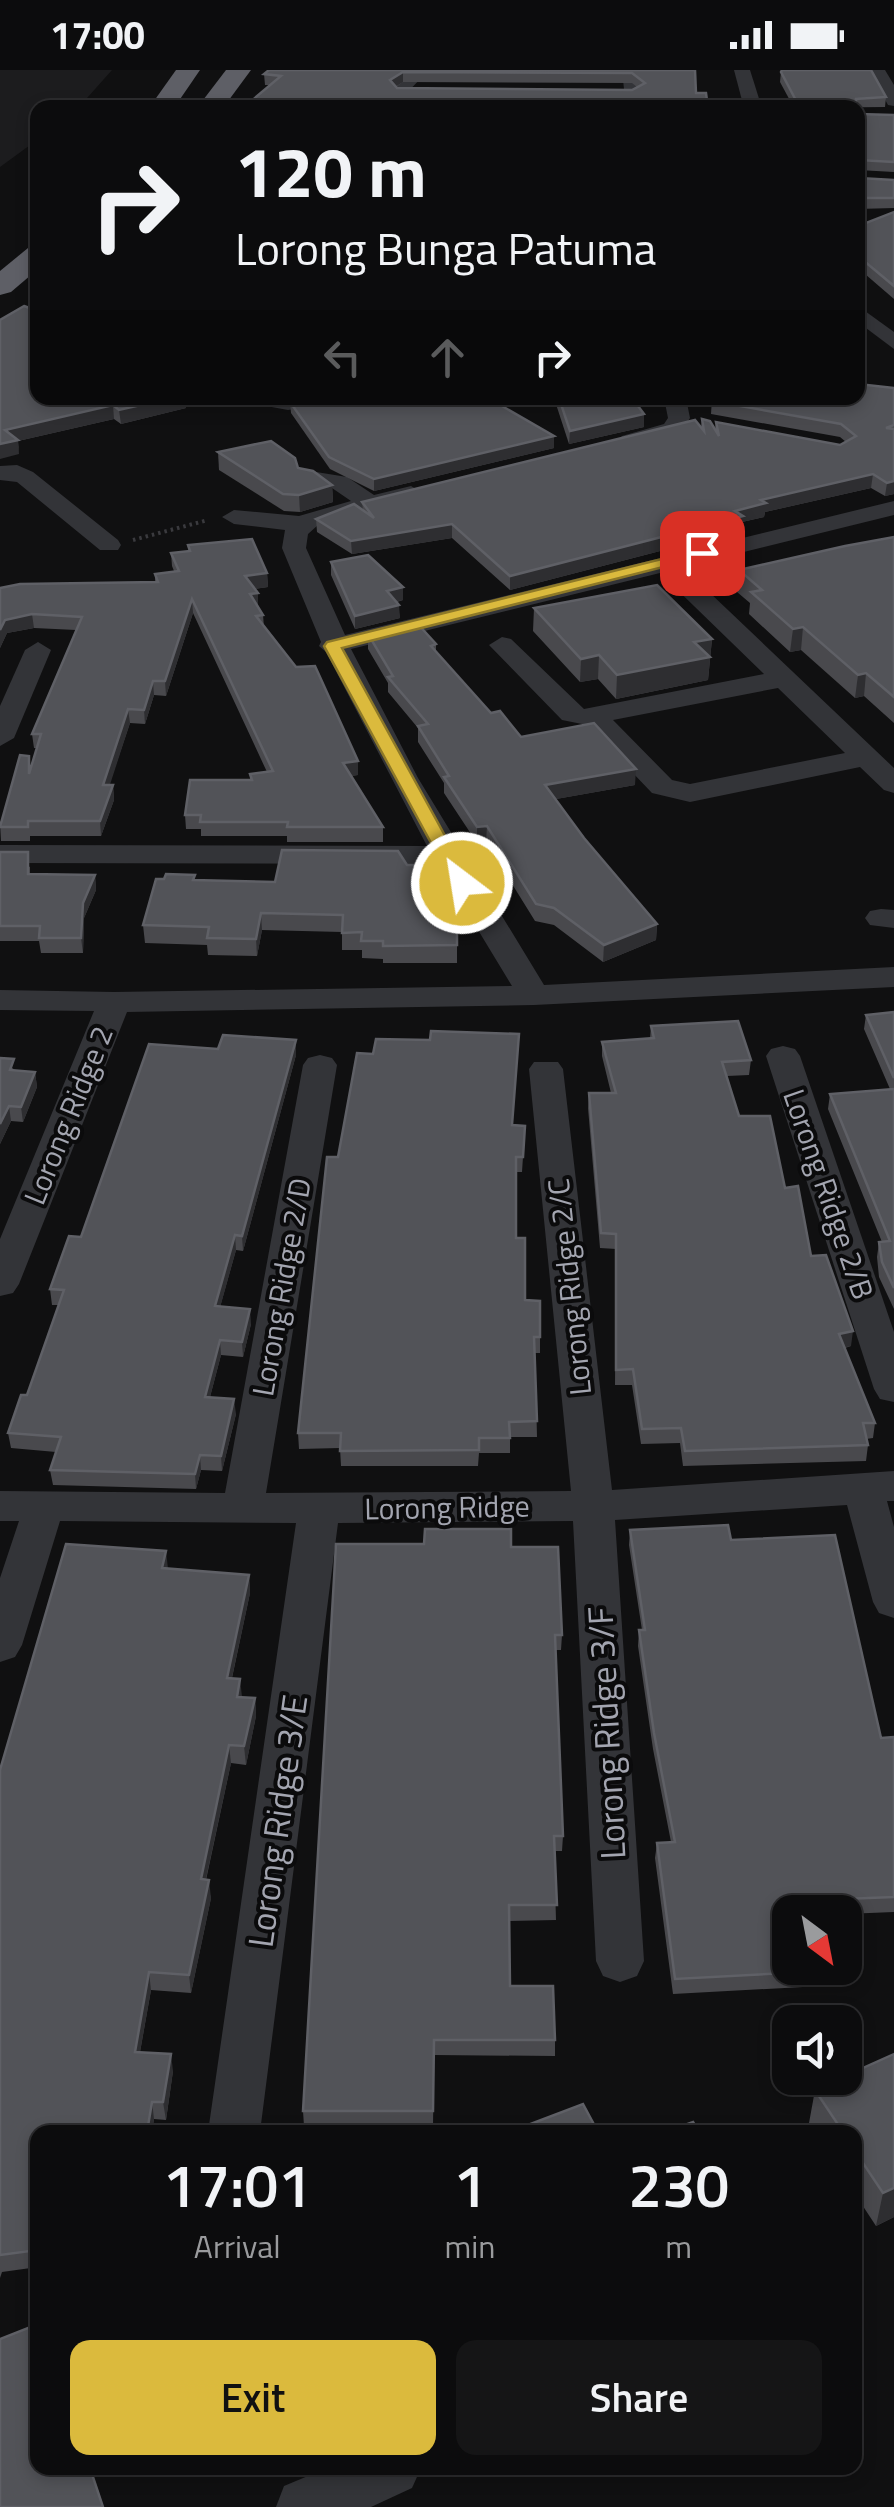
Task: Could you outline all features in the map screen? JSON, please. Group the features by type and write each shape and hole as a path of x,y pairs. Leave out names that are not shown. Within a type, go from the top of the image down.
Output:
{"highway":[{"path":"216,100 239,70"},
{"path":"166,100 186,71"},
{"path":"0,268 30,252"},
{"path":"0,286 30,258"}],"street":[{"path":"396,100 412,91 421,70"},
{"path":"613,92 633,100 630,70"},
{"path":"742,70 751,100"},
{"path":"877,70 894,101"},
{"path":"865,318 894,344"},
{"path":"603,447 662,433 672,428 683,412"},
{"path":"0,473 17,472 25,476 109,546"},
{"path":"310,478 339,482 369,502"},
{"path":"234,517 304,524 369,502 440,486"},
{"path":"332,646 894,508"},
{"path":"304,524 296,532 294,548 332,646 444,855 534,996"},
{"path":"690,588 820,561"},
{"path":"663,562 894,784"},
{"path":"502,644 572,714 595,718 782,678"},
{"path":"0,738 38,650"},
{"path":"595,718 662,786 674,792 690,793 865,757"},
{"path":"0,854 444,855"},
{"path":"0,1000 534,996 894,976"},
{"name":"Lorong Ridge 2","path":"0,1284 114,1002"},
{"name":"Lorong Ridge 2/B","path":"783,1056 894,1389"},
{"name":"Lorong Ridge 2/D","path":"243,1508 320,1065"},
{"name":"Lorong Ridge 2/C","path":"546,1069 592,1505"},
{"path":"879,1488 894,1602"},
{"name":"Lorong Ridge","path":"0,1506 319,1510 592,1505 879,1488"},
{"name":"Lorong Ridge 3/F","path":"592,1505 620,1960"},
{"path":"0,1645 44,1506"},
{"name":"Lorong Ridge 3/E","path":"235,2125 319,1510"},
{"path":"314,2505 377,2475"}],"path":[{"path":"109,546 155,536 191,522 234,517"}],"shaded area":[{"path":"0,70 112,70 85,100 30,100 30,145 0,167"}],"building":[{"path":"269,70 695,70 696,93 706,93 707,100 252,100 281,76 264,74","holes":["403,72 632,73 645,83 632,90 397,88 390,80"]},
{"path":"871,70 886,97 796,100 781,72"},
{"path":"865,114 894,115 894,162 865,160"},
{"path":"865,178 894,180 894,198 865,198"},
{"path":"894,212 894,286 865,262 865,223"},
{"path":"24,306 30,308 30,405 113,405 5,430 18,440 0,444 0,320"},
{"path":"865,385 894,388 894,425 886,428 894,429 894,481 887,483 873,474 761,500 766,503 735,511 743,516 510,576 452,524 351,541 316,519 354,504 374,518 362,502 695,420 704,431 702,419 710,421 719,436 716,422 840,445 856,436 841,424 734,405 865,405"},
{"path":"113,405 141,405 119,410"},
{"path":"292,405 500,405 554,436 374,479 329,457"},
{"path":"561,405 637,405 644,414 570,431"},
{"path":"271,441 295,458 298,468 313,471 332,485 299,495 283,494 218,452"},
{"path":"894,537 894,697 866,673 858,675 803,627 793,629 751,592 762,590 739,570"},
{"path":"252,539 267,573 245,576 258,593 250,594 263,615 256,616 296,667 315,666 358,761 343,763 383,827 200,822 201,815 185,815 190,780 252,780 250,774 273,771 192,599 165,681 153,681 144,710 128,709 103,785 113,785 100,821 28,821 28,827 0,827 20,755 29,756 29,774 41,734 32,734 82,617 32,614 5,620 0,630 0,588 20,584 158,582 155,574 179,571 171,553 190,551 188,545"},
{"path":"368,555 403,587 387,591 399,605 355,616 331,562"},
{"path":"657,585 712,639 694,642 710,657 617,675 599,655 581,659 534,608"},
{"path":"416,622 436,644 431,646 491,713 500,711 521,737 594,723 636,769 545,785 657,924 604,945 554,908 536,904 487,826 477,827 444,777 449,776 418,726 428,724 388,677 393,676 368,634"},
{"path":"282,850 398,851 407,865 439,865 439,900 457,899 457,945 383,946 383,941 361,941 362,932 342,933 343,915 261,913 256,939 207,938 209,927 143,925 156,879 164,879 166,874 195,875 193,880 275,882"},
{"path":"0,852 28,852 28,874 95,875 83,903 81,938 39,938 40,926 0,926"},
{"path":"894,1012 894,1078 866,1015"},
{"path":"738,1021 751,1060 722,1062 739,1116 770,1116 785,1188 798,1186 811,1256 826,1255 853,1331 839,1334 875,1423 863,1423 868,1445 685,1451 681,1428 642,1429 633,1369 616,1370 616,1234 601,1233 589,1093 616,1093 602,1042 654,1038 651,1026"},
{"path":"431,1031 519,1034 512,1125 525,1126 523,1157 516,1157 516,1238 525,1238 525,1300 540,1301 540,1337 534,1337 537,1421 509,1422 510,1438 479,1438 479,1450 340,1451 341,1433 298,1433 327,1157 338,1157 357,1053 373,1054 376,1039 430,1040"},
{"path":"223,1035 296,1040 242,1236 235,1235 215,1306 250,1309 242,1342 220,1340 205,1397 234,1399 221,1456 200,1455 195,1474 50,1470 61,1437 8,1433 21,1395 27,1395 64,1290 50,1289 69,1236 81,1237 149,1044 218,1049"},
{"path":"0,1058 14,1059 10,1070 35,1072 21,1107 9,1106 0,1124"},
{"path":"894,1089 894,1288 882,1262 879,1242 890,1241 830,1094"},
{"path":"728,1525 731,1540 835,1535 881,1738 894,1737 894,1897 772,1895 772,1974 675,1979 657,1843 675,1842 639,1630 645,1630 630,1530"},
{"path":"425,1529 511,1529 511,1547 558,1547 562,1635 555,1635 563,1836 554,1836 557,1905 509,1905 510,1986 553,1986 555,2040 434,2040 433,2111 303,2111 336,1544 424,1544"},
{"path":"66,1544 166,1551 162,1568 249,1575 227,1678 240,1679 237,1697 255,1698 244,1746 229,1745 201,1879 209,1880 189,1975 149,1972 135,2052 171,2054 163,2102 152,2102 148,2125 30,2125 30,2251 0,2255 0,1770"},
{"path":"894,2054 894,2188 883,2193 862,2162 862,2125 838,2125 818,2095 862,2095 862,2068"},
{"path":"583,2104 594,2125 528,2125"},
{"path":"30,2327 30,2475 92,2475 103,2507 0,2507 0,2339"}],"route":[{"path":"462,883 332,646 702,553"}]}
